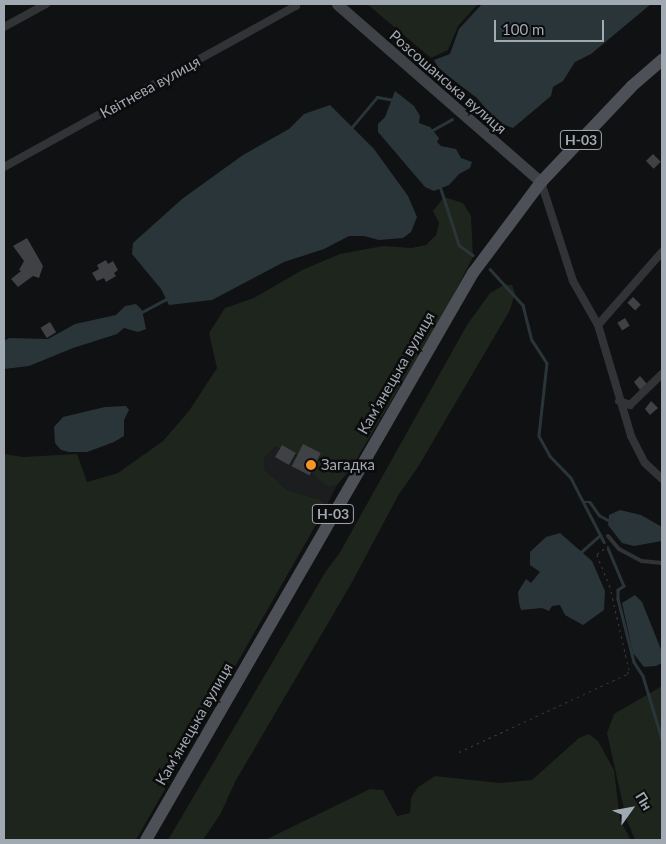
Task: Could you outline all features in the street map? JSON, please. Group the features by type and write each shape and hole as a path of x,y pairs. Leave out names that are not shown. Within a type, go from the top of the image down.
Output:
{"main road":[{"name":"Камʼянецька вулиця","path":"146,840 474,273 540,182 632,86 662,60"}],"street":[{"path":"4,27 46,4"},
{"name":"Розсошанська вулиця","path":"337,4 540,182"},
{"name":"Квітнева вулиця","path":"4,167 295,5"},
{"path":"540,182 573,281 598,325 619,401 640,454 662,479"},
{"path":"598,325 662,252"},
{"path":"619,401 630,405 662,374"}],"lane":[{"path":"608,536 619,549 642,561 662,563"}],"path":[{"path":"459,752 627,674 629,670 610,587 597,554 612,542"}],"shaded area":[{"path":"367,4 478,4 458,26 448,50 431,58"},
{"path":"482,4 651,4 591,54 575,62 563,81 553,87 551,96 513,128 497,122 477,98 439,69 434,60 450,54 459,29"},
{"path":"395,91 414,106 420,116 419,123 430,127 439,138 437,142 441,146 456,149 461,158 472,162 470,168 459,174 449,185 434,191 425,187 378,132 378,124 385,117"},
{"path":"330,105 374,149 408,196 417,217 411,232 403,238 379,240 364,236 349,236 324,249 284,262 212,300 169,305 161,289 132,254 133,243 182,199 243,155 289,129 304,114"},
{"path":"444,197 463,203 471,216 473,257 444,313 350,470 337,485 330,487 319,480 304,460 289,451 276,447 264,458 264,469 287,490 322,500 325,509 136,840 4,840 4,454 23,457 77,454 87,482 118,473 163,441 189,411 217,368 209,333 225,308 254,298 302,270 340,254 383,246 411,248 426,245 436,235 439,223 433,211"},
{"path":"504,285 512,285 515,293 510,310 418,467 399,494 351,584 235,782 221,813 203,840 168,840 326,571 339,554 467,325 490,293"},
{"path":"136,304 142,310 146,329 138,332 124,328 117,334 73,348 29,366 4,369 4,341 9,338 48,339 75,324 116,315 125,306"},
{"path":"126,406 129,410 124,420 124,436 114,442 87,452 61,450 55,443 54,427 63,417 105,407"},
{"path":"276,447 304,460 330,487 337,485 325,509 322,500 287,490 264,469 264,458"},
{"path":"620,510 641,515 662,527 662,541 634,546 622,543 608,525 609,515"},
{"path":"560,533 592,561 605,591 604,610 583,625 565,615 560,605 552,606 549,611 542,608 521,610 519,603 518,592 526,579 531,583 540,572 530,565 530,552 546,537"},
{"path":"635,595 642,602 662,652 662,663 656,666 644,667 633,653 622,603"},
{"path":"662,686 662,840 635,840 626,818 607,733 614,714"},
{"path":"589,734 598,741 614,770 620,820 631,840 265,840 370,789 383,790 397,816 410,813 411,798 418,787 435,776 500,783 532,780 579,738"}],"building":[{"path":"653,154 661,162 654,169 646,161"},
{"path":"27,238 43,266 39,278 33,276 18,287 11,279 21,271 19,270 24,261 13,246"},
{"path":"106,260 108,264 113,261 118,270 114,273 116,276 106,282 104,278 97,281 92,273 99,269 97,265"},
{"path":"633,297 641,305 635,310 627,303"},
{"path":"625,318 630,326 622,330 617,323"},
{"path":"50,322 56,332 47,338 41,328"},
{"path":"640,376 647,384 640,390 634,382"},
{"path":"651,401 658,408 650,415 645,409"},
{"path":"303,444 321,453 309,475 292,466"},
{"path":"282,445 296,453 289,465 275,457"}],"waterway":[{"path":"352,127 377,97 394,100"},
{"path":"429,132 452,119"},
{"path":"440,186 459,245 473,255"},
{"path":"490,269 523,305 532,340 547,363 539,436 550,456 571,478 604,542"},
{"path":"140,313 166,299"},
{"path":"583,502 590,502 599,515 610,521"},
{"path":"580,553 600,535"},
{"path":"608,548 624,586 618,590 618,599 634,662 643,676 662,739"}],"place":[{"name":"Загадка","path":"311,465"}]}
